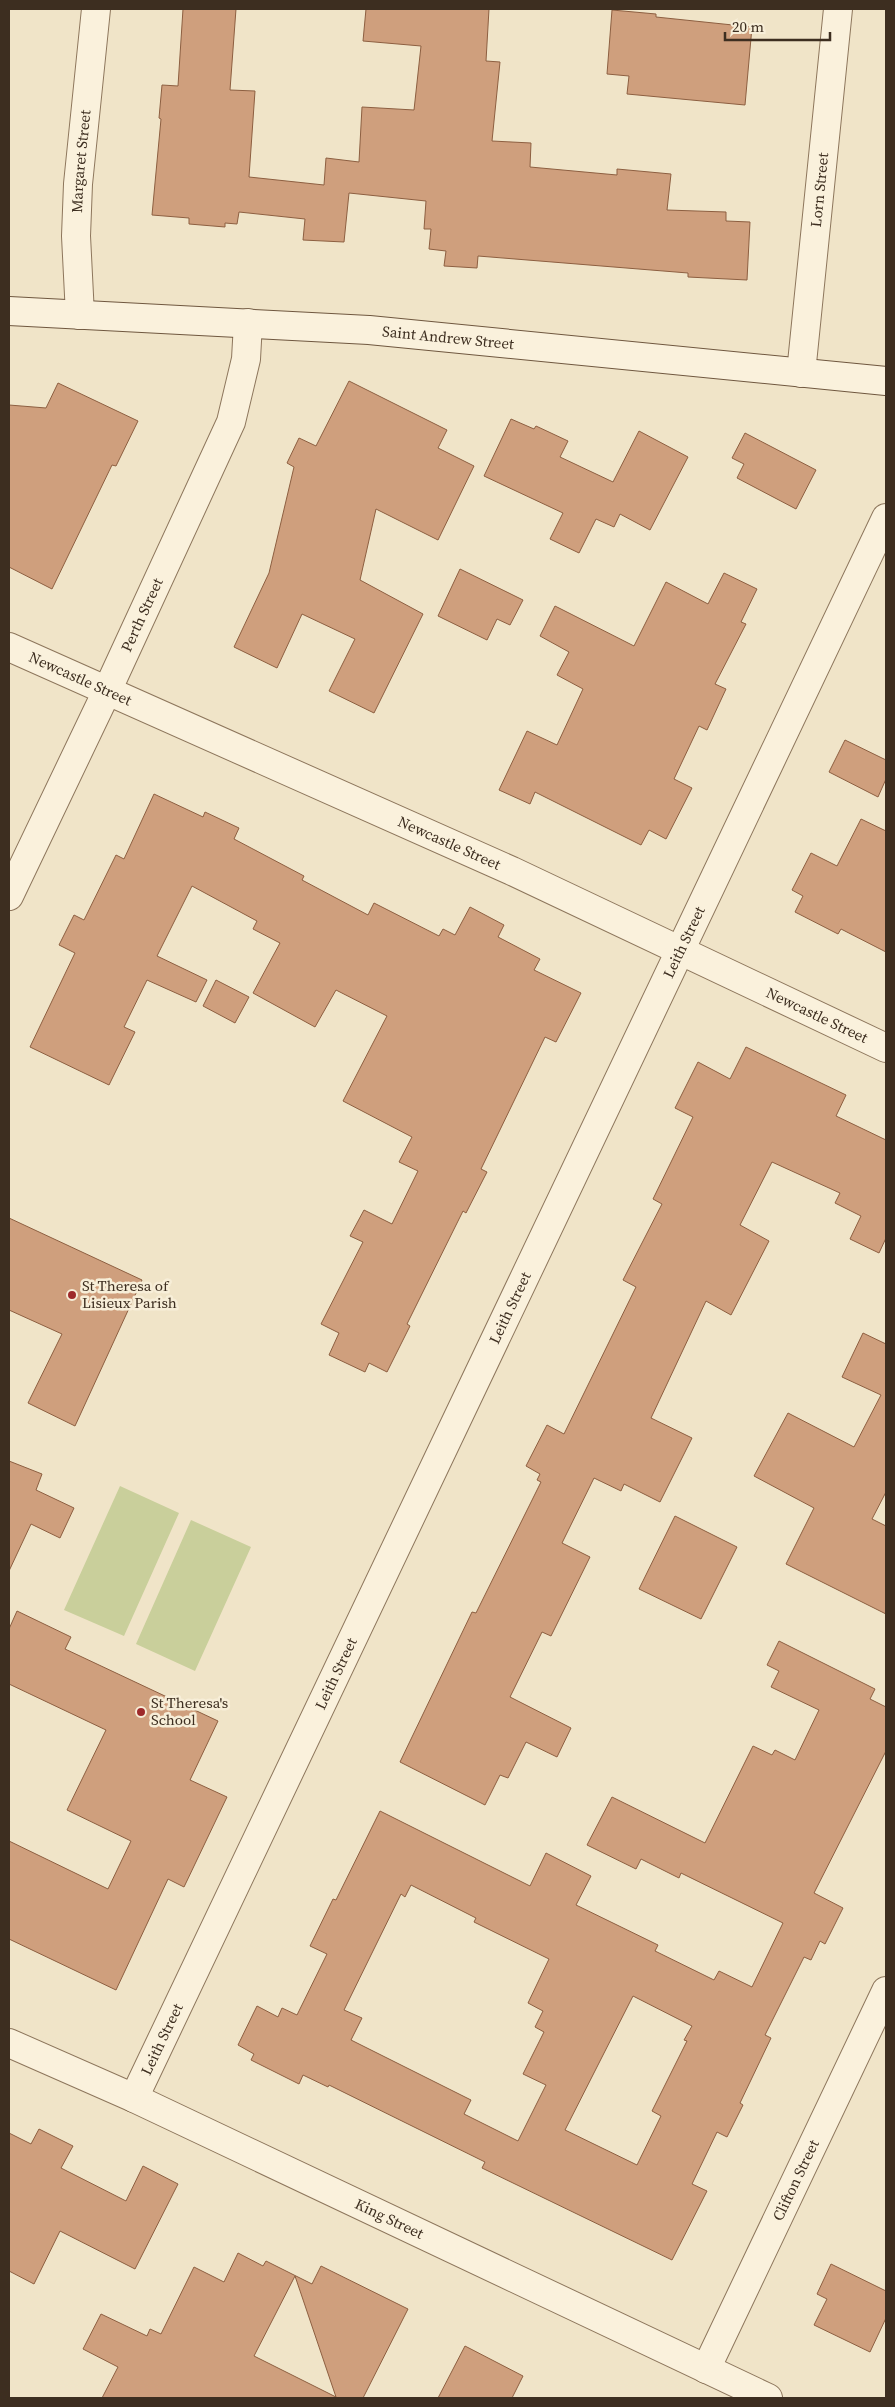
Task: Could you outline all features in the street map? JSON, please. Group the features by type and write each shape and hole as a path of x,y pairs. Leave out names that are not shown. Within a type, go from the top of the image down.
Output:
{"street":[{"name":"Margaret Street","path":"80,315 76,236 77,193 96,9"},
{"name":"Lorn Street","path":"801,373 838,9"},
{"name":"Saint Andrew Street","path":"9,311 369,330 886,381"},
{"name":"Perth Street","path":"9,896 107,691 231,422 246,359 248,323"},
{"name":"Leith Street","path":"134,2098 886,518"},
{"name":"Newcastle Street","path":"9,647 512,871 886,1048"},
{"name":"Clifton Street","path":"706,2369 886,1991"},
{"name":"King Street","path":"9,2042 134,2098 768,2398"}],"green space":[{"path":"120,1486 179,1513 124,1636 64,1610"},
{"path":"191,1520 251,1547 195,1671 136,1644"}],"building":[{"path":"183,9 236,9 230,90 255,91 249,177 324,185 326,158 359,162 362,107 414,110 421,46 363,41 366,9 489,9 486,61 500,62 492,141 531,143 530,167 617,175 617,169 671,174 667,210 726,212 726,221 750,222 747,280 688,277 688,273 478,256 477,268 444,266 446,251 429,249 431,229 424,229 426,201 349,193 344,242 303,240 305,219 239,212 237,224 225,223 225,227 189,224 189,218 152,215 161,119 159,118 162,85 178,86"},
{"path":"612,10 656,14 656,17 752,27 745,105 627,94 629,76 607,74"},
{"path":"349,381 447,430 438,448 474,466 438,540 376,509 360,580 423,614 374,713 329,691 355,639 302,614 277,668 234,647 269,573 294,467 287,463 299,438 316,446"},
{"path":"58,383 138,421 116,466 112,465 52,589 9,567 9,405 46,408"},
{"path":"511,419 534,429 536,426 568,441 560,457 613,482 639,431 688,457 650,530 620,514 614,527 596,519 579,553 550,539 563,513 484,476"},
{"path":"745,433 816,470 796,509 737,478 744,464 732,458"},
{"path":"460,569 523,600 510,625 497,619 487,640 438,616"},
{"path":"724,573 757,589 741,622 746,624 715,684 726,689 707,730 699,726 674,779 692,788 666,839 649,830 641,845 535,792 530,804 499,790 527,731 557,745 583,689 557,675 569,652 540,636 555,606 634,646 666,582 708,604"},
{"path":"845,740 886,760 886,779 878,797 829,772"},
{"path":"154,794 203,817 205,812 239,828 234,839 304,876 302,880 368,915 374,903 439,936 443,929 455,935 470,907 504,925 498,937 540,959 534,970 581,993 556,1042 545,1037 481,1169 487,1172 466,1213 463,1211 407,1324 410,1326 387,1372 369,1363 365,1372 329,1355 339,1333 321,1324 363,1242 350,1236 364,1210 392,1224 418,1171 399,1162 412,1137 343,1101 387,1016 336,990 315,1027 253,993 280,943 253,929 257,921 192,886 157,956 207,980 196,1002 147,980 124,1027 135,1032 109,1085 30,1047 75,953 59,945 74,915 84,920 116,855 124,859"},
{"path":"861,819 886,831 886,952 841,929 838,934 795,912 803,896 792,890 811,853 837,866"},
{"path":"216,980 249,997 235,1023 203,1006"},
{"path":"746,1047 846,1095 836,1116 886,1140 886,1238 879,1253 850,1239 861,1216 835,1203 840,1193 772,1162 740,1225 769,1241 731,1315 706,1301 651,1418 692,1438 660,1502 624,1484 621,1491 594,1478 562,1543 590,1557 551,1636 542,1632 510,1697 571,1728 557,1757 526,1742 508,1778 500,1775 485,1805 400,1762 472,1612 476,1613 541,1482 537,1480 540,1474 526,1466 547,1425 564,1434 636,1287 623,1280 662,1204 653,1199 693,1117 675,1108 698,1062 730,1079"},
{"name":"St Theresa of Lisieux Parish","path":"9,1218 142,1280 75,1426 28,1403 62,1334 9,1310"},
{"path":"863,1333 886,1344 886,1492 872,1519 886,1526 886,1614 786,1564 814,1508 754,1476 788,1413 854,1447 881,1395 842,1377"},
{"path":"9,1461 42,1474 36,1490 74,1508 60,1538 31,1524 9,1571"},
{"path":"675,1516 737,1547 701,1619 639,1589"},
{"path":"17,1611 71,1637 65,1649 218,1721 190,1780 227,1797 184,1887 168,1879 116,1990 9,1939 9,1841 108,1889 131,1841 67,1810 106,1730 9,1684 9,1629"},
{"path":"779,1641 875,1689 870,1699 886,1707 886,1751 814,1893 843,1908 825,1944 820,1941 811,1960 804,1957 765,2035 771,2038 740,2103 743,2105 727,2137 717,2132 692,2184 707,2191 672,2260 482,2168 485,2162 329,2085 328,2087 303,2075 299,2084 251,2060 254,2054 238,2045 257,2006 278,2017 282,2008 297,2015 327,1954 310,1946 333,1899 336,1900 380,1811 530,1886 546,1853 591,1876 576,1905 658,1945 655,1951 714,1980 719,1971 752,1987 783,1923 681,1873 679,1878 641,1859 636,1869 587,1845 612,1797 705,1843 753,1746 772,1755 775,1750 795,1760 819,1710 771,1687 779,1671 767,1665","holes":["411,1885 476,1918 474,1922 549,1959 528,2003 543,2011 535,2027 544,2032 523,2074 546,2085 518,2141 464,2114 471,2100 351,2040 362,2018 344,2010 401,1894 405,1897","633,1996 692,2026 684,2040 687,2041 652,2111 661,2116 637,2165 565,2130"]},
{"path":"39,2129 73,2146 61,2168 126,2201 143,2166 178,2184 135,2269 60,2231 34,2284 9,2271 9,2133 31,2144"},
{"path":"238,2253 263,2266 266,2261 312,2284 321,2266 408,2309 363,2398 102,2398 118,2367 83,2349 101,2314 147,2336 150,2329 161,2334 194,2267 224,2282","holes":["295,2276 336,2397 254,2356"]},
{"path":"831,2264 886,2291 886,2318 870,2352 814,2325 827,2299 817,2294"},
{"path":"465,2346 523,2376 512,2398 438,2398"}],"place":[{"name":"St Theresa of Lisieux Parish","path":"72,1295"},
{"name":"St Theresa's School","path":"141,1712"}]}
